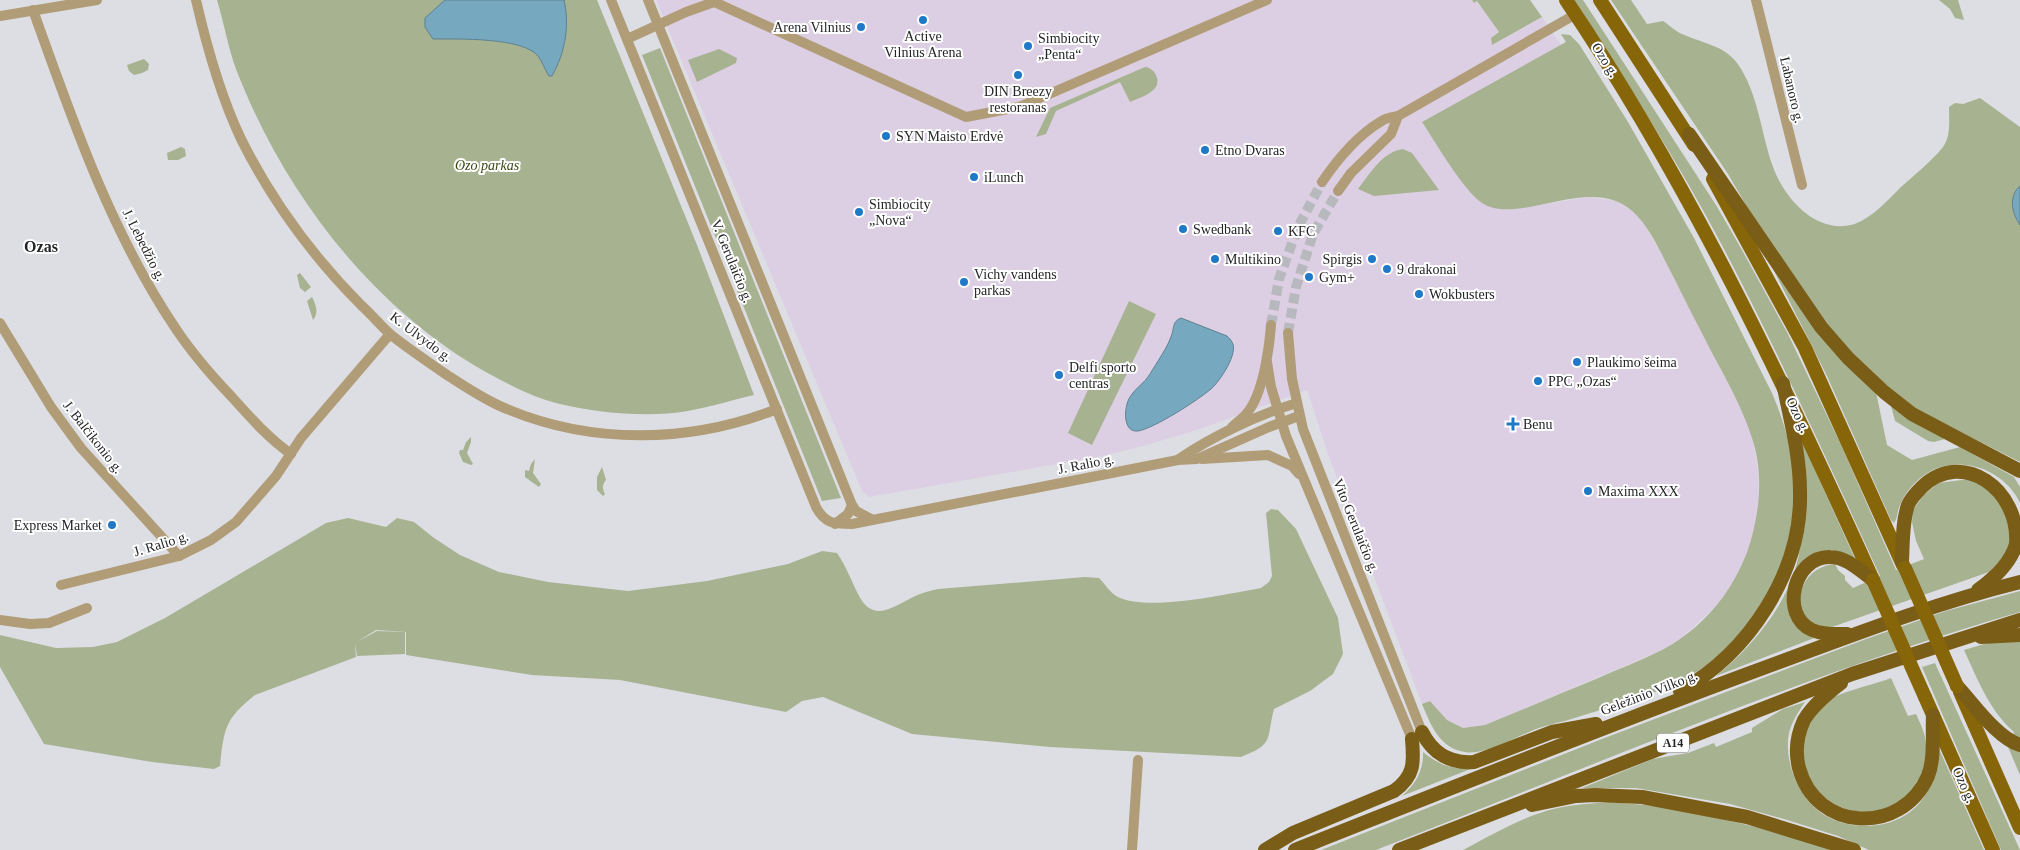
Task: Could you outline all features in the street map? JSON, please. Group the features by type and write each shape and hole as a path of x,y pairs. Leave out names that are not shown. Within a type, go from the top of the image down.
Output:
{"highway":[{"path":"1688,134 1821,327 1848,358 1884,392 1912,414 2020,471"},
{"path":"1642,712 1696,682 1735,647 1754,626 1767,606 1786,567 1796,536 1800,492 1796,456 1783,383"},
{"path":"1903,565 1904,521 1909,503 1916,494 1927,483 1941,475 1955,472 1980,474 1993,481 2004,491 2013,504 2018,532 2014,551 2001,570 1974,593"},
{"path":"1855,634 1827,634 1806,627 1799,619 1794,608 1792,598 1795,587 1808,564 1828,556 1848,562 1873,580"},
{"name":"Geležinio Vilko g.","path":"1295,850 1642,712 1855,634 1974,593 2020,582"},
{"name":"A14","path":"1399,850 1852,674 2020,620"},
{"path":"1963,638 2020,635"},
{"path":"1852,674 1815,706 1805,719 1799,732 1796,748 1802,778 1808,791 1832,811 1861,820 1876,819 1890,814 1914,796 1922,786 1930,767 1933,715"},
{"path":"1957,686 1999,732 2007,739 2020,745"},
{"path":"1265,850 1293,833 1394,791 1403,785 1409,777 1417,736 1449,760 1461,764 1474,762 1552,732 1624,720"},
{"path":"1494,812 1576,796 1614,794 1642,797 1747,817 1854,850"}],"main road":[{"name":"Ozo g.","path":"1566,0 1657,147 1721,261 1783,383 1993,850"},
{"name":"Ozo g.","path":"1600,0 1688,134 1804,348 2020,828"}],"street":[{"path":"0,16 97,0"},
{"name":"K. Ulvydo g.","path":"196,0 208,50 223,95 254,164 301,237 340,284 390,334 468,389 506,409 544,422 590,432 668,435 714,429 777,410"},
{"name":"V. Gerulaičio g.","path":"611,0 816,507 827,522 835,524"},
{"name":"V. Gerulaičio g.","path":"648,0 852,506"},
{"path":"627,39 712,1 966,117 1019,107 1267,0"},
{"name":"Labanoro g.","path":"1756,0 1802,185"},
{"name":"J. Lebedžio g.","path":"33,10 70,112 108,203 162,308 194,354 213,377 259,427 291,454"},
{"path":"1322,182 1330,170 1358,139 1381,121 1398,116 1576,14"},
{"path":"1338,191 1351,173 1391,134 1398,116"},
{"name":"J. Balčikonio g.","path":"0,323 51,406 82,448 179,556"},
{"path":"1224,434 1247,413 1253,404 1267,362 1271,325"},
{"name":"Vito Gerulaičio g.","path":"1288,333 1292,380 1300,416 1417,736"},
{"name":"J. Ralio g.","path":"62,585 179,556 211,540 236,522 276,476 302,438 390,334"},
{"name":"Vito Gerulaičio g.","path":"1267,362 1277,409 1302,476 1417,736"},
{"path":"1178,460 1194,449 1224,434 1277,409 1297,403"},
{"name":"J. Ralio g.","path":"871,519 1178,460 1197,459 1281,422 1300,416"},
{"path":"1197,459 1268,455 1292,466 1302,476"},
{"path":"835,524 848,514 852,506 861,515 871,519"},
{"path":"835,524 852,524 871,519"},
{"path":"0,620 30,624 49,623 86,608"},
{"path":"1132,850 1138,760"}],"shaded area":[{"path":"656,0 1472,0 1474,3 1477,1 1499,32 1491,38 1493,45 1542,17 1561,45 1422,123 1472,194 1495,208 1526,207 1589,197 1617,201 1639,216 1663,257 1742,411 1753,440 1758,470 1759,501 1752,539 1739,573 1722,601 1681,638 1662,650 1485,725 1463,728 1447,720 1430,701 1422,704 1329,457 1307,390 1197,430 1103,456 869,497 862,491"}],"green space":[{"name":"Ozo parkas","path":"217,0 597,0 697,245 754,395 672,413 640,414 591,410 550,401 511,386 443,344 404,314 368,279 335,241 305,201 279,159 255,114 233,61"},
{"path":"1472,0 1530,0 1542,17 1492,45 1491,38 1499,32 1477,1 1474,3"},
{"path":"1573,0 1583,0 1716,205 1742,250 1788,334 1841,445 1896,570 1924,559 1916,541 1912,522 1913,510 1923,496 1938,483 1969,479 1984,484 2006,505 2011,544 2005,555 1989,572 1832,627 1817,625 1807,619 1802,609 1800,598 1803,586 1810,576 1820,568 1835,564 1838,570 1845,576 1845,580 1853,588 1880,576 1785,370 1707,217 1632,92"},
{"path":"1611,0 1631,0 1647,24 1663,21 1679,33 1719,48 1732,57 1750,86 1769,154 1778,178 1793,201 1802,210 1825,224 1837,226 1858,223 1883,205 1928,163 1946,143 1949,107 1955,103 1963,104 1980,98 2020,127 2020,186 2018,188 2017,220 2020,225 2020,462 1912,407 1886,389 1821,321 1765,238 1728,174"},
{"path":"1939,0 1958,0 1964,20 1955,18 1950,9"},
{"path":"1561,34 1570,35 1579,44 1628,122 1694,238 1772,393 1785,428 1790,450 1796,510 1792,535 1784,559 1760,607 1727,648 1707,665 1672,685 1642,697 1539,728 1492,748 1482,751 1465,752 1456,750 1442,741 1422,704 1430,701 1447,720 1463,728 1485,725 1662,650 1679,640 1695,627 1723,597 1743,562 1750,543 1757,512 1759,491 1757,459 1748,427 1733,393 1642,221 1627,207 1610,199 1592,197 1572,199 1514,209 1497,209 1482,203 1458,177 1422,122 1566,42"},
{"path":"660,48 841,498 822,501 642,55"},
{"path":"719,49 737,58 736,63 697,82 688,60"},
{"path":"144,59 149,64 148,70 134,75 129,71 127,65"},
{"path":"1145,67 1155,73 1158,81 1150,93 1130,102 1120,82 1056,111 1046,134 1036,137 1050,108"},
{"path":"181,147 185,149 186,156 178,160 168,160 167,153"},
{"path":"1403,149 1412,153 1439,190 1374,196 1358,189 1383,159 1389,154"},
{"path":"1769,261 1876,392 1887,445 1912,460 1960,447 2014,477 2020,487 2020,503 2012,490 1987,471 1972,466 1942,467 1928,473 1915,483 1904,496 1894,523 1827,376"},
{"path":"300,273 311,287 305,292 300,288 297,275"},
{"path":"312,297 316,309 316,315 313,320 307,301"},
{"path":"1129,301 1156,314 1092,445 1068,433"},
{"path":"1890,402 1945,439 1934,442 1928,441 1895,421"},
{"path":"1798,432 1855,559 1830,551 1815,554 1788,592 1787,605 1794,624 1817,637 1716,676 1760,633 1783,598 1792,579 1801,539"},
{"path":"471,437 467,453 473,464 471,465 463,462 459,453"},
{"path":"535,459 533,473 541,484 539,487 525,477 525,470 529,471"},
{"path":"602,467 606,480 603,485 605,494 603,496 597,490 597,477"},
{"path":"1271,509 1278,510 1296,529 1338,618 1343,654 1333,674 1310,691 1274,709 1269,734 1264,744 1241,757 1050,747 912,734 823,697 802,701 786,712 620,680 532,675 406,655 406,632 376,630 357,642 377,631 405,632 405,654 357,656 355,643 356,657 255,695 237,711 228,725 223,742 220,766 214,769 152,762 44,744 0,667 0,635 56,648 93,647 117,642 165,618 326,523 348,518 386,527 397,518 414,522 460,555 499,572 548,582 628,591 707,581 788,564 822,551 837,553 864,604 871,609 879,611 894,607 920,594 938,589 1085,577 1099,578 1115,596 1148,603 1188,600 1261,588 1269,582 1272,576 1266,513"},
{"path":"2020,591 2020,612 1938,637 1776,694 1376,850 1321,850 1602,739 1866,639 1946,611"},
{"path":"2020,641 2020,739 2013,735 2014,732 1991,704 1964,650 1991,642"},
{"path":"1935,663 2020,850 2001,850 1922,667"},
{"path":"1891,678 1908,716 1916,714 1923,730 1926,745 1925,769 1907,796 1897,804 1886,809 1874,811 1850,810 1829,801 1812,783 1804,758 1805,733 1817,710 1826,701"},
{"path":"1805,702 1790,730 1788,751 1797,784 1810,803 1819,811 1842,823 1857,826 1873,826 1888,823 1902,817 1914,809 1923,798 1930,784 1934,769 1936,742 1984,850 1869,850 1838,836 1730,804 1636,788 1582,788 1653,759 1688,753 1714,743 1716,747 1752,732 1752,728 1783,709"},
{"path":"2008,747 2020,751 2020,775"},
{"path":"1423,752 1446,766 1473,768 1402,796 1418,777 1422,765"},
{"path":"1609,802 1669,807 1765,829 1833,850 1463,850 1510,825 1548,810"}],"water":[{"path":"445,0 564,0 566,10 565,39 560,58 552,76 549,76 538,56 518,45 488,40 433,39 425,27 425,18"},
{"path":"2020,186 2020,225 2012,205 2016,190"},
{"path":"1181,318 1227,336 1232,341 1233,353 1228,367 1219,380 1205,394 1155,425 1138,431 1133,430 1129,428 1126,418 1128,401 1150,374 1168,344 1175,323"}],"tunnel":[{"path":"1271,325 1279,279 1298,227 1322,182"},
{"path":"1288,333 1296,287 1313,234 1338,191"}],"place":[{"name":"Active Vilnius Arena","path":"923,20"},
{"name":"Arena Vilnius","path":"861,27"},
{"name":"Simbiocity „Penta“","path":"1028,46"},
{"name":"DIN Breezy restoranas","path":"1018,75"},
{"name":"SYN Maisto Erdvė","path":"886,136"},
{"name":"Etno Dvaras","path":"1205,150"},
{"name":"iLunch","path":"974,177"},
{"name":"Simbiocity „Nova“","path":"859,212"},
{"name":"Swedbank","path":"1183,229"},
{"name":"KFC","path":"1278,231"},
{"name":"Multikino","path":"1215,259"},
{"name":"Spirgis","path":"1372,259"},
{"name":"9 drakonai","path":"1387,269"},
{"name":"Gym+","path":"1309,277"},
{"name":"Vichy vandens parkas","path":"964,282"},
{"name":"Wokbusters","path":"1419,294"},
{"name":"Plaukimo šeima","path":"1577,362"},
{"name":"Delfi sporto centras","path":"1059,375"},
{"name":"PPC „Ozas“","path":"1538,381"},
{"name":"Benu","path":"1513,424"},
{"name":"Maxima XXX","path":"1588,491"},
{"name":"Express Market","path":"112,525"}],"district":[{"name":"Ozas","path":"41,246"}]}
